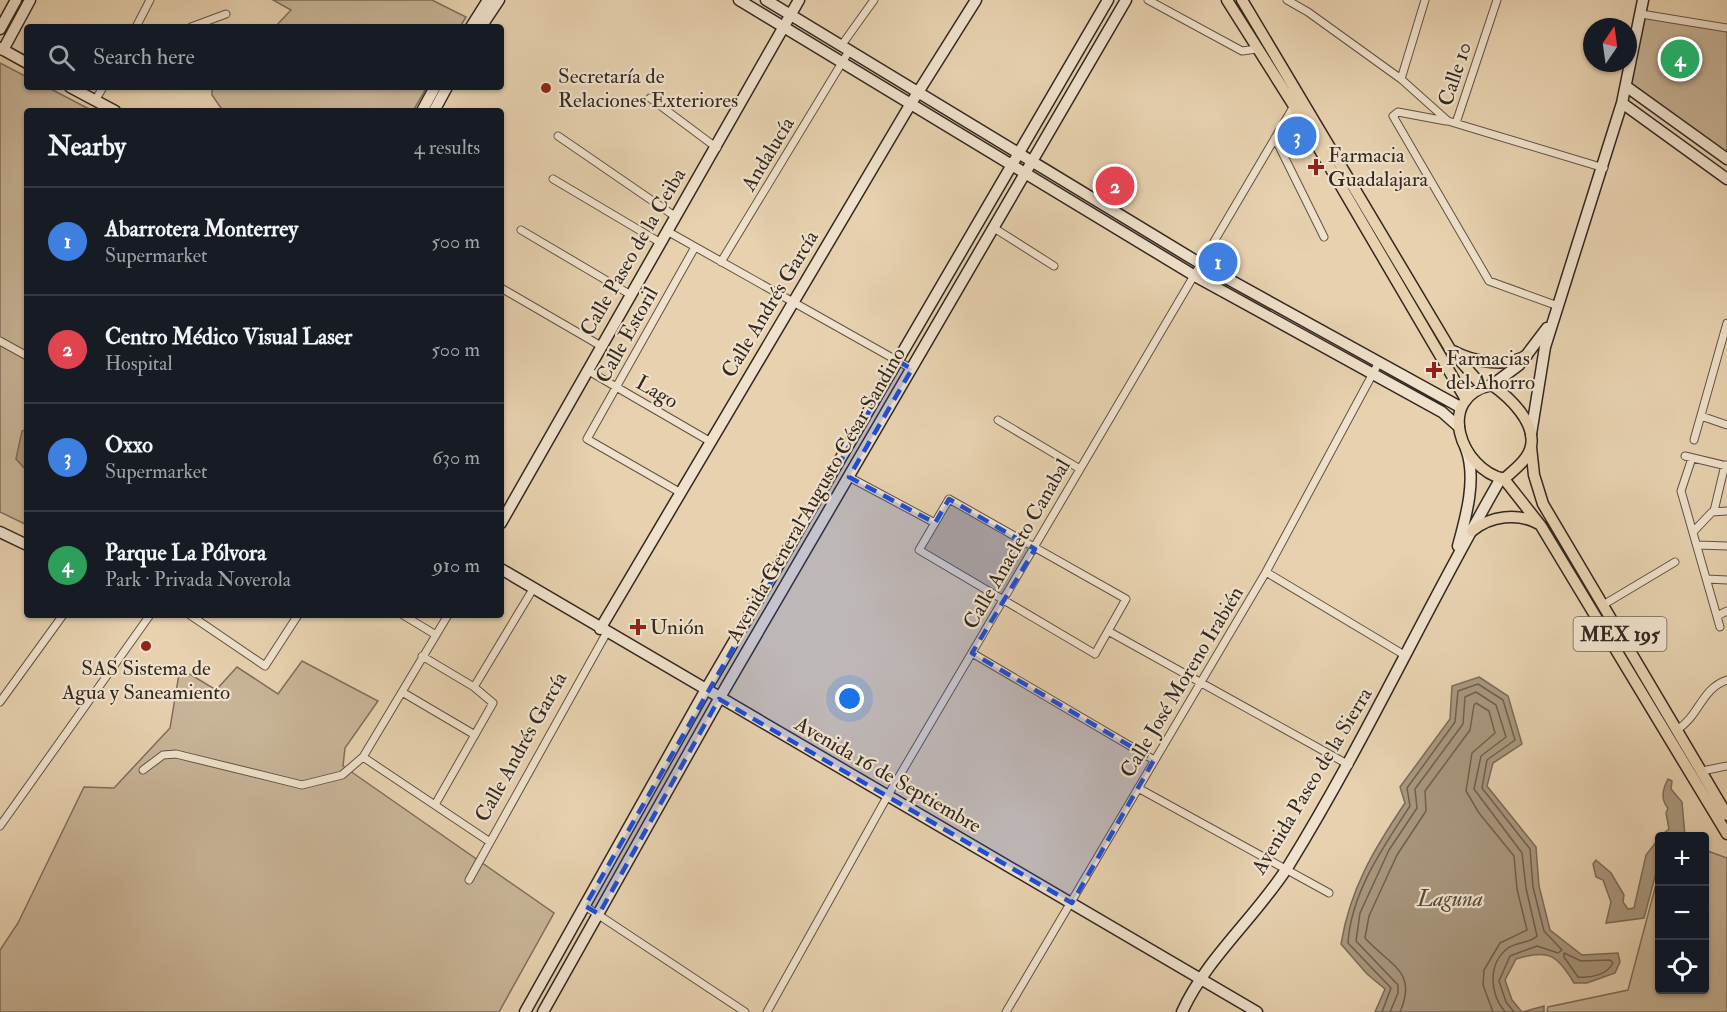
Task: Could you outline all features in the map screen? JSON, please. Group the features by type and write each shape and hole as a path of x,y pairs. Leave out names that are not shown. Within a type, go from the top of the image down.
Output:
{"main road":[{"path":"0,29 16,0"},
{"path":"24,61 2,49 30,0"},
{"path":"473,24 489,0"},
{"path":"483,24 499,0"},
{"path":"739,0 1194,276 1442,412 1460,427"},
{"path":"766,0 1201,264 1378,364 1462,402"},
{"name":"Calle Paseo de la Ceiba","path":"504,518 586,370 717,148 799,0"},
{"name":"Calle Andrés García","path":"604,630 793,302 910,105 976,0"},
{"name":"Avenida General Augusto César Sandino","path":"525,1012 705,691 1108,0"},
{"name":"Avenida General Augusto César Sandino","path":"543,1012 719,699 1126,0"},
{"path":"1227,0 1257,49 1297,102 1448,347 1487,386 1512,402 1531,435"},
{"path":"1242,0 1462,402 1460,427 1466,449 1483,466 1502,478 1521,464 1531,447 1539,376 1553,318 1604,168 1627,87 1643,0"},
{"path":"1627,87 1727,159"},
{"path":"75,90 109,108"},
{"path":"424,108 433,90"},
{"path":"436,108 445,90"},
{"path":"1622,103 1727,179"},
{"path":"1462,402 1527,356 1553,318"},
{"path":"1448,347 1480,361 1516,361 1527,356"},
{"name":"MEX 195","path":"1531,447 1534,475 1543,504 1725,810"},
{"name":"Avenida Paseo de la Sierra","path":"1456,556 1468,496 1470,472 1466,449"},
{"name":"Avenida Paseo de la Sierra","path":"1182,1012 1202,979 1287,868 1349,765 1456,556 1502,478"},
{"name":"MEX 195","path":"1502,478 1541,526 1727,834"},
{"path":"1472,531 1489,521 1511,516 1530,520 1541,526"},
{"path":"0,532 24,544"},
{"name":"Avenida 16 de Septiembre","path":"504,571 705,691 1257,1012"}],"street":[{"path":"138,24 150,0"},
{"name":"Andalucía","path":"721,262 842,63 845,48 874,0"},
{"path":"1148,0 1242,51 1257,49"},
{"path":"1287,0 1308,12 1401,79 1452,122"},
{"path":"1401,79 1425,0"},
{"name":"Calle 10","path":"1452,122 1497,0"},
{"path":"199,24 226,14"},
{"path":"1641,14 1721,29 1727,28"},
{"path":"95,101 101,90"},
{"path":"650,98 717,148"},
{"name":"Calle Anacleto Canabal","path":"767,1012 887,797 1297,102"},
{"path":"1558,306 1489,281 1398,129 1393,115 1398,112 1452,122 1604,168"},
{"path":"558,136 676,217"},
{"path":"1275,138 1324,237"},
{"path":"553,179 661,243"},
{"path":"994,228 1054,266"},
{"path":"521,230 631,295"},
{"path":"667,231 912,369"},
{"name":"Calle Estoril","path":"681,493 587,439 695,247"},
{"path":"504,290 601,346"},
{"path":"1694,440 1727,323"},
{"path":"0,341 24,354"},
{"name":"Calle José Moreno Irabién","path":"1006,1012 1266,572 1378,364"},
{"name":"Lago","path":"586,370 711,442"},
{"path":"1701,416 1727,425"},
{"path":"998,420 1080,469"},
{"path":"1694,531 1714,511 1726,466 1688,457 1681,490 1720,627"},
{"path":"849,477 935,523"},
{"path":"950,499 1035,549 1126,599 1095,654 918,550 950,499"},
{"path":"1714,511 1727,511"},
{"path":"1698,545 1727,546"},
{"path":"1603,605 1675,562"},
{"path":"1266,572 1406,656"},
{"path":"1707,579 1727,580"},
{"path":"474,687 533,589"},
{"path":"1717,616 1727,611"},
{"path":"0,702 61,618"},
{"path":"0,826 148,618"},
{"path":"194,618 265,666 296,618"},
{"path":"408,618 436,635"},
{"path":"143,770 163,755 176,754 302,785 342,775 363,757 446,618"},
{"name":"Calle Andrés García","path":"469,880 604,630"},
{"path":"1108,631 1349,765"},
{"path":"972,653 1154,760"},
{"path":"422,656 474,687 493,703 436,803"},
{"path":"1677,730 1691,721 1701,702 1716,684 1727,680"},
{"path":"402,692 475,735"},
{"path":"363,757 436,803 490,842"},
{"path":"1702,771 1727,766"},
{"path":"1138,788 1329,893"},
{"path":"585,906 745,1012"}],"highlighted area":[{"path":"898,361 912,369 849,477 935,523 949,499 1035,549 972,653 1154,760 1072,903 719,699 599,914 585,906"}],"shaded area":[{"path":"273,0 432,0 466,17 462,24 278,24 291,10"},
{"path":"1641,14 1727,31 1727,159 1627,87 1630,72 1637,72 1637,35"},
{"path":"0,63 24,75 24,90 53,90 87,108 24,108 24,524 0,512"},
{"path":"212,90 425,90 415,108 221,108 212,95"},
{"path":"949,499 1035,549 1004,599 919,550"},
{"path":"302,661 378,701 345,748 343,766 554,913 499,1012 0,1012 0,950 18,923 84,787 114,788 170,728 180,668 216,690 237,667 278,694"},
{"path":"1709,851 1727,858 1727,1012 1547,1012 1548,1007 1628,990 1655,888 1655,994 1709,994"}],"water":[{"path":"24,430 24,468 16,459"},
{"name":"Laguna","path":"1479,677 1508,696 1522,744 1493,763 1487,786 1536,847 1539,886 1550,930 1582,955 1618,953 1620,962 1615,973 1587,983 1574,983 1557,960 1551,956 1536,954 1516,959 1505,980 1512,1000 1522,1012 1375,1012 1385,989 1367,974 1341,944 1350,905 1374,853 1405,803 1400,787 1450,719 1452,686"},
{"path":"1668,779 1672,781 1671,789 1682,802 1685,832 1665,832 1669,829 1666,813 1668,808 1663,797"},
{"path":"1655,843 1655,877 1644,918 1606,923 1611,902 1603,880 1596,877 1593,864 1596,860 1611,873 1624,895 1623,902 1628,909 1634,908 1646,855"},
{"path":"1544,1006 1544,1012 1522,1012"}],"place":[{"name":"Parque La Pólvora","path":"1680,59"},
{"name":"Secretaría de Relaciones Exteriores","path":"546,88"},
{"name":"Oxxo","path":"1297,136"},
{"name":"Farmacia Guadalajara","path":"1316,167"},
{"name":"Centro Médico Visual Laser","path":"1115,186"},
{"name":"Abarrotera Monterrey","path":"1218,262"},
{"name":"Farmacias del Ahorro","path":"1434,370"},
{"name":"Unión","path":"638,627"},
{"name":"SAS Sistema de Agua y Saneamiento","path":"146,646"}]}
